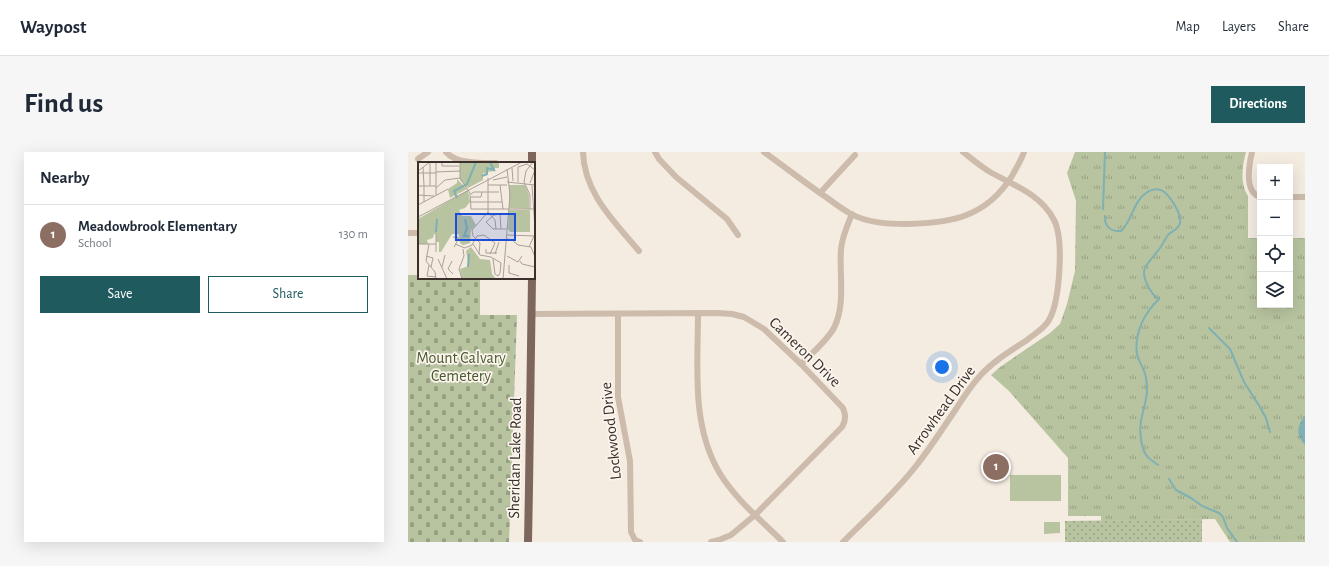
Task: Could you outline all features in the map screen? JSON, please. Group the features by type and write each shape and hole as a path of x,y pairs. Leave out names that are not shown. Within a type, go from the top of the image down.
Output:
{"main road":[{"name":"Sheridan Lake Road","path":"528,542 532,279"}],"street":[{"path":"418,159 428,152"},
{"path":"446,152 464,161 472,162"},
{"path":"583,152 586,174 595,195 606,211 639,251"},
{"path":"655,152 659,159 676,177 727,219 738,235"},
{"path":"764,152 820,193 852,214 871,222 901,224 950,221 980,209 996,197 1008,182 1022,160 1024,152"},
{"name":"Arrowhead Drive","path":"843,542 916,466 980,376 1000,358 1040,330 1049,321 1055,303 1060,242 1057,227 1050,212 1037,198 974,162 963,152"},
{"path":"1252,152 1250,159 1249,184 1252,192 1257,196"},
{"path":"820,193 855,155"},
{"path":"1293,197 1305,197"},
{"path":"801,364 827,338 839,317 841,303 841,249 844,233 852,214"},
{"name":"Cameron Drive","path":"531,314 732,314 744,317 764,329 801,364 843,408 846,420 842,427 755,515"},
{"name":"Lockwood Drive","path":"618,314 618,397 630,461 631,532 635,540 640,542"},
{"path":"698,314 699,403 704,436 708,449 720,473 731,488 755,515 783,542"},
{"path":"711,542 731,535 755,515"}],"green space":[{"path":"1075,152 1246,152 1242,175 1245,191 1248,196 1248,238 1257,238 1257,308 1293,308 1293,238 1305,238 1305,542 1230,542 1215,519 1101,521 1101,516 1068,516 1068,458 1009,391 991,375 1000,367 1050,333 1060,324 1067,304 1075,271 1076,201 1067,173"},
{"name":"Mount Calvary Cemetery","path":"408,275 418,275 418,279 480,279 480,315 517,315 509,542 408,542"},
{"path":"1010,475 1061,475 1061,501 1010,501"},
{"path":"1202,519 1202,542 1065,542 1065,521"},
{"path":"1044,522 1060,522 1060,533 1044,534"}],"water":[{"path":"1305,416 1305,445 1300,438 1298,431 1300,423"}],"waterway":[{"path":"1103,209 1105,152"},
{"path":"1105,216 1105,220 1109,228 1121,231 1128,222 1138,201 1146,193 1157,189 1163,191 1169,197 1175,206 1180,219 1178,227 1168,235 1144,270 1144,275 1149,288 1154,296 1159,299 1141,324 1136,346 1138,358 1145,373 1147,384 1147,395 1141,420 1141,441 1146,455 1158,465"},
{"path":"1209,328 1230,349 1244,382 1266,418 1270,432"},
{"path":"1169,479 1176,490 1202,506 1219,513 1223,517 1227,528 1237,542"}],"place":[{"name":"Meadowbrook Elementary","path":"996,467"}]}
